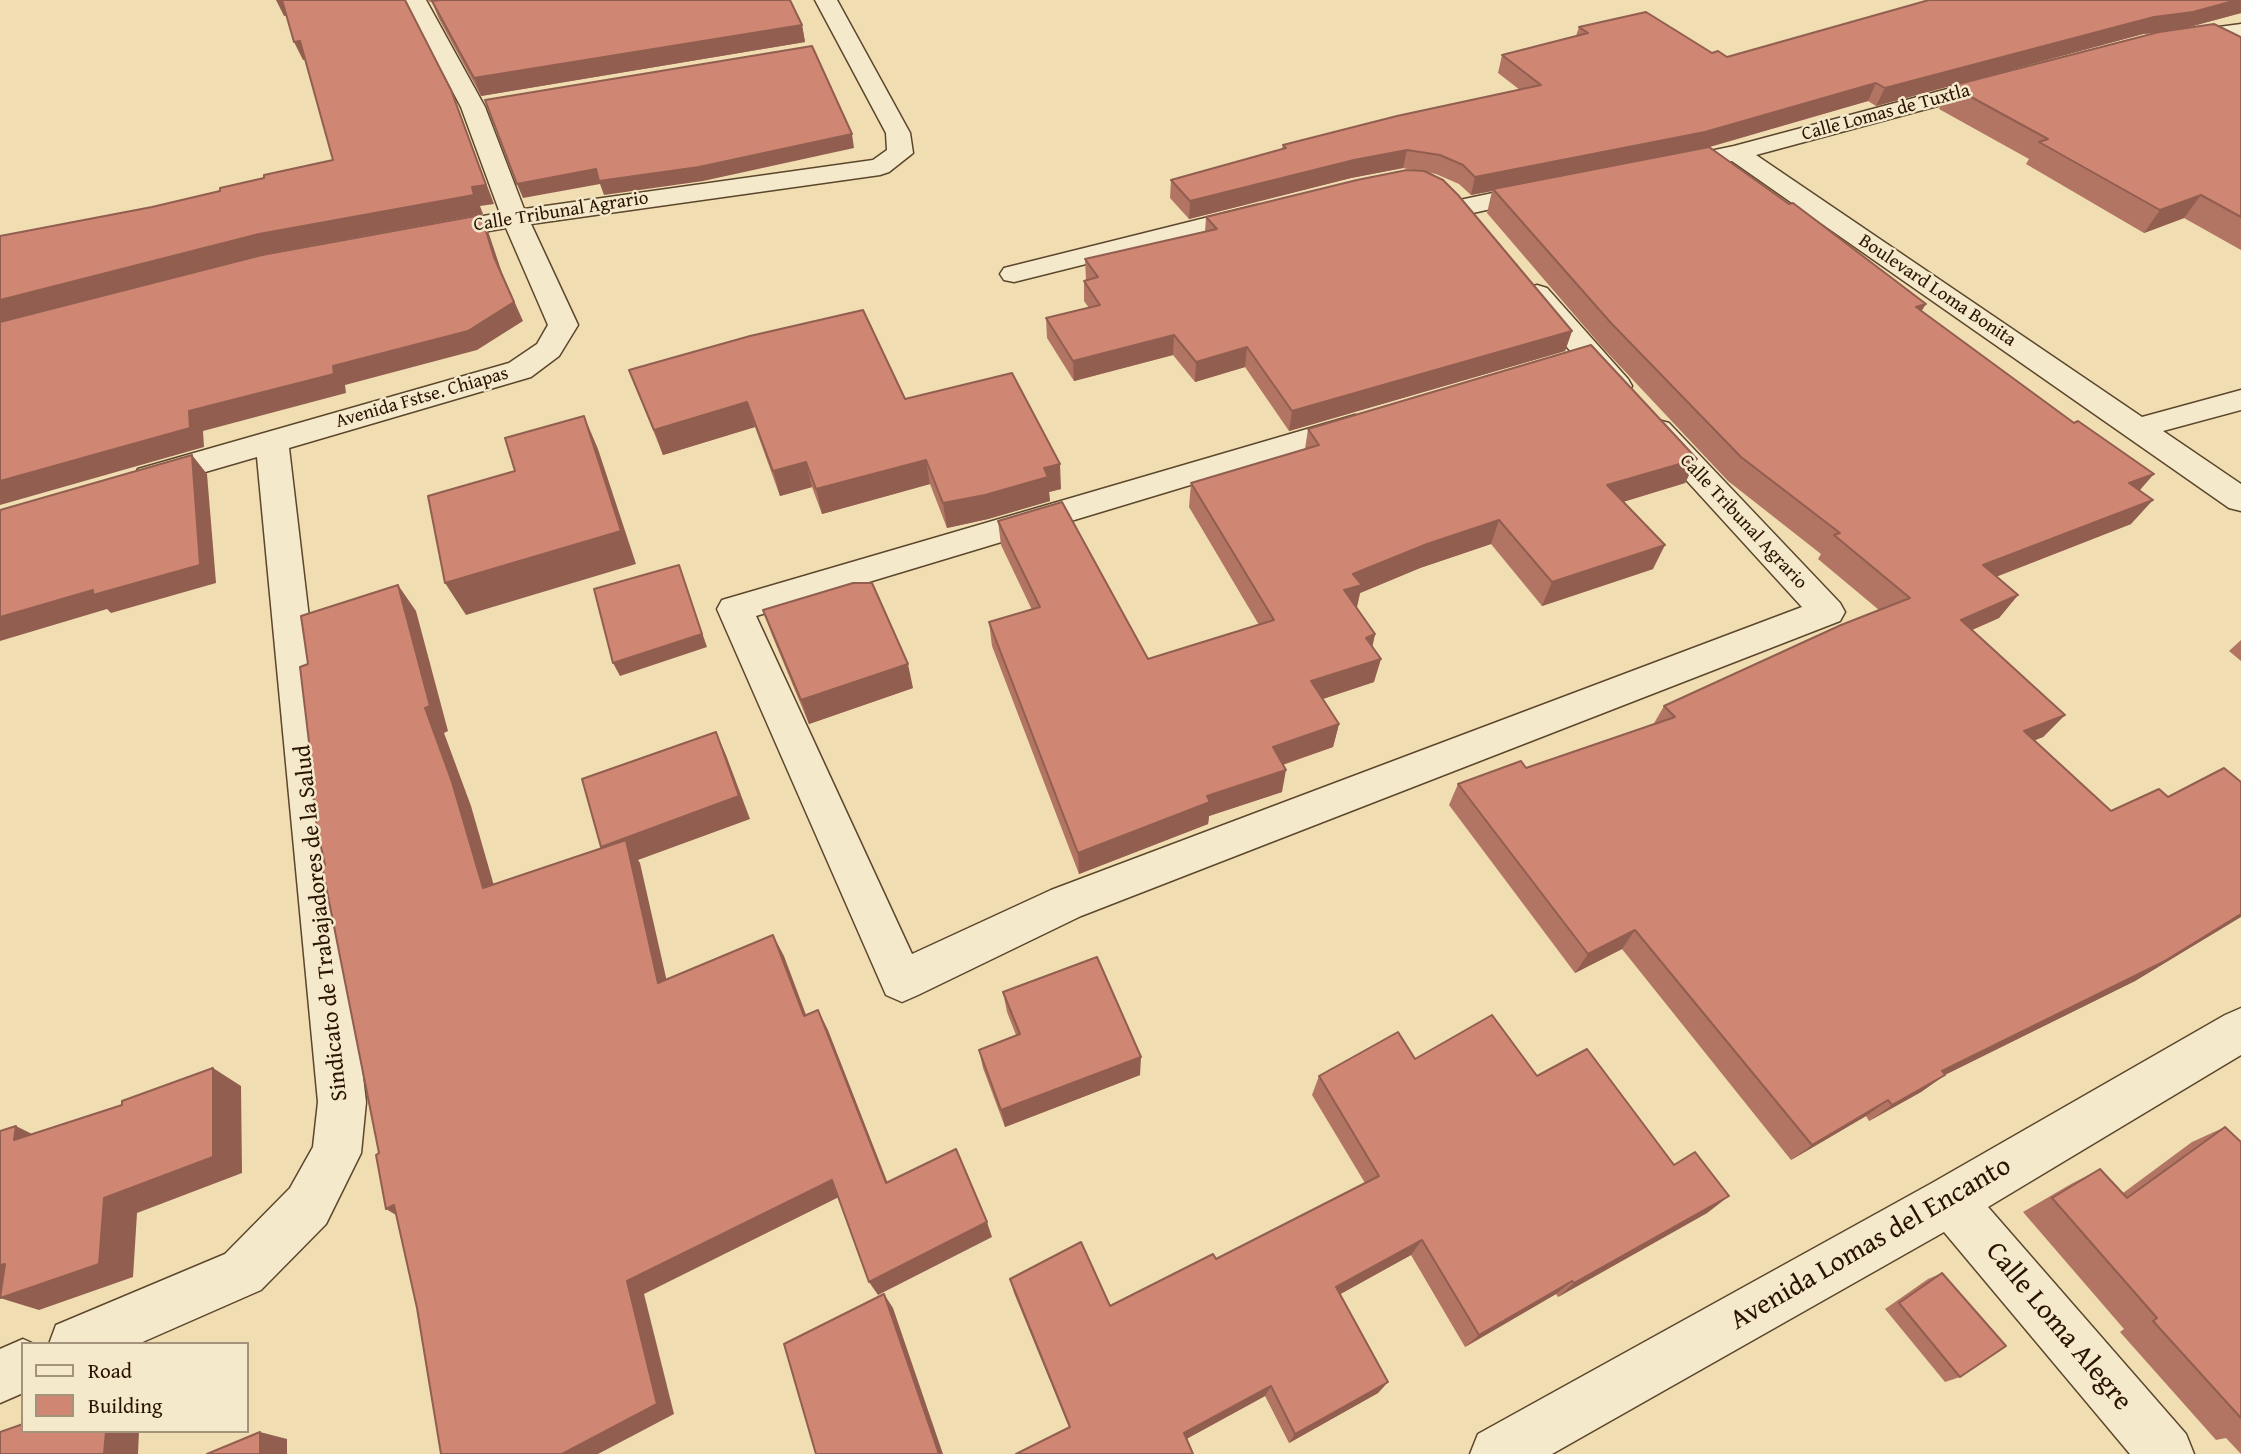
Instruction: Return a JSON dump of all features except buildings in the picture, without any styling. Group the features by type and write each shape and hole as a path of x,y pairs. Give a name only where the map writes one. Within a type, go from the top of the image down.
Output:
{"street":[{"path":"824,49 851,44 825,0"},
{"path":"419,6 448,8"},
{"name":"Avenida Fstse. Chiapas","path":"117,487 520,370 549,350 563,325 514,218 473,107 419,6"},
{"path":"2158,42 2241,31"},
{"name":"Calle Tribunal Agrario","path":"407,238 514,218 880,167 900,153 898,133 851,44"},
{"name":"Calle Lomas de Tuxtla","path":"1640,172 1736,153 2012,79"},
{"path":"473,107 500,103"},
{"name":"Boulevard Loma Bonita","path":"1736,153 2241,500"},
{"path":"1438,186 1449,192 1473,217 1559,188"},
{"path":"1014,274 1284,206"},
{"name":"Calle Tribunal Agrario","path":"1389,415 735,609 902,981 1066,903 1827,612 1575,360 1517,271"},
{"path":"2138,428 2241,400"},
{"name":"Sindicato de Trabajadores de la Salud","path":"80,1342 243,1272 308,1206 337,1153 342,1102 272,442"},
{"name":"Avenida Lomas del Encanto","path":"1498,1454 1950,1200 2241,1030"},
{"name":"Calle Loma Alegre","path":"1950,1200 2165,1454"},
{"path":"0,1376 21,1367"}]}
